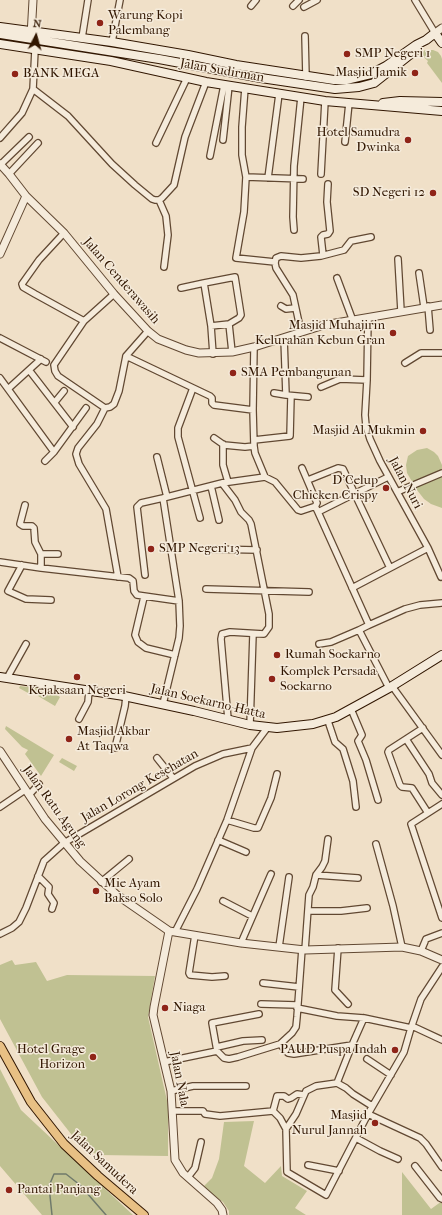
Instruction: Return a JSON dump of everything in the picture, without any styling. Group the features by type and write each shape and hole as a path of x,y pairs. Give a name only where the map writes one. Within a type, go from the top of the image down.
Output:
{"main road":[{"name":"Jalan Sudirman","path":"0,27 31,35 220,71 335,89 358,87 376,82 419,48 426,40"},
{"name":"Jalan Sudirman","path":"0,34 82,38 188,55 306,77 346,80 371,74 386,66 416,44 426,40 439,31"},
{"path":"439,31 442,43"},
{"name":"Jalan Sudirman","path":"0,44 111,61 206,82 325,101 397,108 423,108 442,111"},
{"path":"220,71 223,85"},
{"path":"371,74 376,82"},
{"path":"370,105 400,101 442,102"},
{"name":"Jalan Soekarno-Hatta","path":"4,678 126,696 267,728 297,727 328,721 391,687 441,657"},
{"name":"Jalan Samudera","path":"0,1046 31,1102 64,1144 98,1176 144,1215"}],"street":[{"path":"31,35 33,0"},
{"path":"82,38 88,0"},
{"path":"112,42 120,0"},
{"path":"251,6 256,0"},
{"path":"293,6 299,0"},
{"path":"304,7 317,0"},
{"path":"415,0 439,31"},
{"path":"305,36 306,77"},
{"path":"0,138 22,113 33,89 36,50"},
{"path":"156,143 187,78"},
{"path":"159,200 174,185 185,137 206,82"},
{"path":"223,85 223,140"},
{"path":"210,156 223,85"},
{"path":"245,88 242,156 246,178 244,212 236,258 275,262"},
{"path":"33,89 68,116 112,164 134,185 152,199 159,200"},
{"path":"268,178 279,94"},
{"path":"294,230 294,178 301,97"},
{"path":"321,174 325,101"},
{"path":"345,142 349,103"},
{"path":"0,165 29,136"},
{"path":"9,174 38,142"},
{"name":"Jalan Cenderawasih","path":"0,165 26,196 64,233 114,294 146,329 158,339 186,350 213,354 232,352 254,347 324,325 442,305"},
{"path":"246,178 303,178"},
{"path":"323,255 321,237 330,232 327,202 328,184"},
{"path":"0,254 26,196"},
{"path":"159,200 166,216 168,235 164,267"},
{"path":"64,233 39,260 22,285 35,294 84,321"},
{"path":"301,332 293,295 276,268 276,258 279,256 301,258 323,255 344,250 351,241 371,237"},
{"path":"398,259 401,311"},
{"path":"419,273 430,330"},
{"path":"181,288 236,277 241,315 229,324 211,326"},
{"path":"337,278 353,321"},
{"path":"204,283 211,326 213,354"},
{"path":"110,406 58,376 54,365 84,321 114,294"},
{"path":"281,306 286,309 295,308"},
{"name":"Jalan Nuri","path":"368,318 367,380 364,415 366,426 370,439 388,477 428,548 441,577"},
{"path":"229,324 232,352"},
{"path":"118,577 106,509 77,460 76,452 110,406 120,388 126,356 146,329"},
{"path":"214,438 223,444 241,447 290,436 284,338"},
{"path":"0,339 44,360 29,370 8,389"},
{"path":"254,347 252,410 254,443 255,452 265,477"},
{"path":"405,363 421,353 442,353"},
{"path":"126,356 212,397 212,403 216,406 252,410"},
{"path":"29,370 73,427"},
{"path":"0,378 54,452"},
{"path":"321,387 340,379 367,380"},
{"path":"193,388 178,428 178,437 200,518"},
{"path":"55,402 64,391"},
{"path":"274,393 308,397"},
{"path":"46,462 86,408"},
{"path":"223,444 225,483 240,512 249,520 253,529 269,614 269,627 264,634 223,632 221,636 228,719"},
{"path":"157,457 165,498 179,601 180,634 163,704"},
{"path":"302,468 317,502 316,510 368,625"},
{"path":"308,480 340,468 343,469 354,495 390,568"},
{"path":"397,492 442,473"},
{"path":"145,576 137,507 141,503 225,483 265,477 276,482 298,510 316,510 354,495 388,477"},
{"path":"211,486 219,520"},
{"path":"26,505 20,524 23,526 32,526 34,528 35,542 41,554 41,568"},
{"path":"352,588 428,548"},
{"path":"209,549 257,550"},
{"path":"41,554 58,554"},
{"path":"0,562 133,580 136,594 144,597 179,601"},
{"path":"22,566 8,591 26,599 51,600"},
{"path":"206,589 309,592"},
{"path":"144,597 135,635 138,642 146,648 175,655"},
{"path":"319,644 331,642 405,609 420,605 442,603"},
{"path":"359,630 391,687 442,755"},
{"path":"250,725 253,634"},
{"path":"4,678 26,644"},
{"path":"79,719 88,702 89,690"},
{"path":"114,748 126,706 126,696"},
{"path":"352,709 362,735 358,741 366,760 378,800"},
{"path":"328,721 334,742 343,749 352,781 356,807"},
{"path":"267,728 252,748 227,820 197,890 172,931 241,943 303,949 402,947 442,960"},
{"path":"423,728 388,751 388,753 400,786 412,788 428,813"},
{"path":"406,739 429,774 432,783 442,795"},
{"name":"Jalan Lorong Kesehatan","path":"0,934 12,928 18,922 26,908 44,861 64,843 195,766 223,754 252,748"},
{"name":"Jalan Ratu Agung","path":"0,752 45,819 80,861 101,882 128,903 172,931"},
{"path":"157,758 173,778"},
{"path":"227,820 258,828 266,812 277,774"},
{"path":"0,807 39,784"},
{"path":"442,804 410,824 442,918"},
{"path":"259,1014 212,1023 217,1049 224,1058 229,1059 280,1044 296,1028 303,949 309,911 309,895 316,875 325,861 328,839"},
{"path":"218,840 246,852"},
{"path":"376,844 393,906 402,947"},
{"path":"101,882 128,859"},
{"path":"241,943 271,874"},
{"path":"316,875 358,878"},
{"path":"38,876 49,888 48,894 54,903 52,909"},
{"path":"279,947 290,878"},
{"path":"223,901 252,916"},
{"path":"309,911 341,911 367,908"},
{"name":"Jalan Nala","path":"172,931 153,1011 154,1021 171,1091 175,1160 179,1168 217,1203 222,1210 223,1215"},
{"path":"421,952 426,939 442,933"},
{"path":"195,935 189,972 190,975 212,977 225,976"},
{"path":"338,948 335,990 348,1004"},
{"path":"273,1111 280,1118 286,1129 286,1165 289,1174 326,1195 372,1106 404,1052 421,999 442,967"},
{"path":"263,983 299,987"},
{"path":"261,1004 297,1006 337,1016 364,1018 412,1027 442,1040"},
{"path":"337,1084 364,1018"},
{"path":"164,1062 243,1041 262,1040"},
{"path":"280,1044 288,1053 294,1054 352,1045"},
{"path":"367,1060 391,1075"},
{"path":"286,1129 296,1114 308,1089 316,1086 337,1084 346,1088 372,1106"},
{"path":"171,1091 193,1086 246,1086"},
{"path":"273,1111 277,1096 292,1098 297,1094 304,1095"},
{"path":"173,1111 203,1111 205,1114 220,1116 273,1111"},
{"path":"368,1114 420,1138 442,1167"},
{"path":"356,1138 398,1159"},
{"path":"188,1177 195,1168 201,1142"},
{"path":"308,1165 339,1171"},
{"path":"415,1166 440,1198 442,1198"}],"green space":[{"path":"425,50 433,50 438,52 441,56 442,83 427,63 428,61 420,54"},
{"path":"427,448 438,456 442,465 442,508 431,504 424,499 407,473 406,465 408,456 417,450"},
{"path":"20,686 49,690 60,697 55,706 38,696 39,694 31,690 28,693 19,688"},
{"path":"6,726 54,755 41,776 25,754 28,750 22,747 5,729"},
{"path":"62,758 77,766 74,771 59,762"},
{"path":"12,960 15,965 36,962 47,981 67,975 155,976 148,1017 168,1105 168,1156 99,1155 82,1148 42,1097 0,1019 0,965"},
{"path":"0,1069 21,1110 133,1215 42,1215 0,1166"},
{"path":"254,1121 244,1166 265,1183 281,1166 282,1176 307,1191 295,1208 306,1215 229,1215 229,1211 223,1202 204,1186 212,1178 219,1159 224,1122"},
{"path":"402,1172 431,1209 442,1201 442,1215 402,1215"}],"waterway":[{"path":"52,1215 49,1186 54,1174 66,1174 80,1185 106,1215"}],"place":[{"name":"Warung Kopi Palembang","path":"100,23"},
{"name":"SMP Negeri 1","path":"347,54"},
{"name":"Masjid Jamik","path":"415,73"},
{"name":"BANK MEGA","path":"15,74"},
{"name":"Hotel Samudra Dwinka","path":"408,140"},
{"name":"SD Negeri 12","path":"433,193"},
{"name":"Masjid Muhajirin Kelurahan Kebun Gran","path":"393,333"},
{"name":"SMA Pembangunan","path":"233,373"},
{"name":"Masjid Al Mukmin","path":"423,431"},
{"name":"D'Celup Chicken Crispy","path":"386,488"},
{"name":"SMP Negeri 13","path":"151,549"},
{"name":"Rumah Soekarno","path":"277,655"},
{"name":"Kejaksaan Negeri","path":"77,677"},
{"name":"Komplek Persada Soekarno","path":"272,679"},
{"name":"Masjid Akbar At Taqwa","path":"69,739"},
{"name":"Mie Ayam Bakso Solo","path":"96,891"},
{"name":"Niaga","path":"165,1008"},
{"name":"PAUD Puspa Indah","path":"395,1050"},
{"name":"Hotel Grage Horizon","path":"93,1057"},
{"name":"Masjid Nurul Jannah","path":"375,1123"},
{"name":"Pantai Panjang","path":"9,1190"}]}
